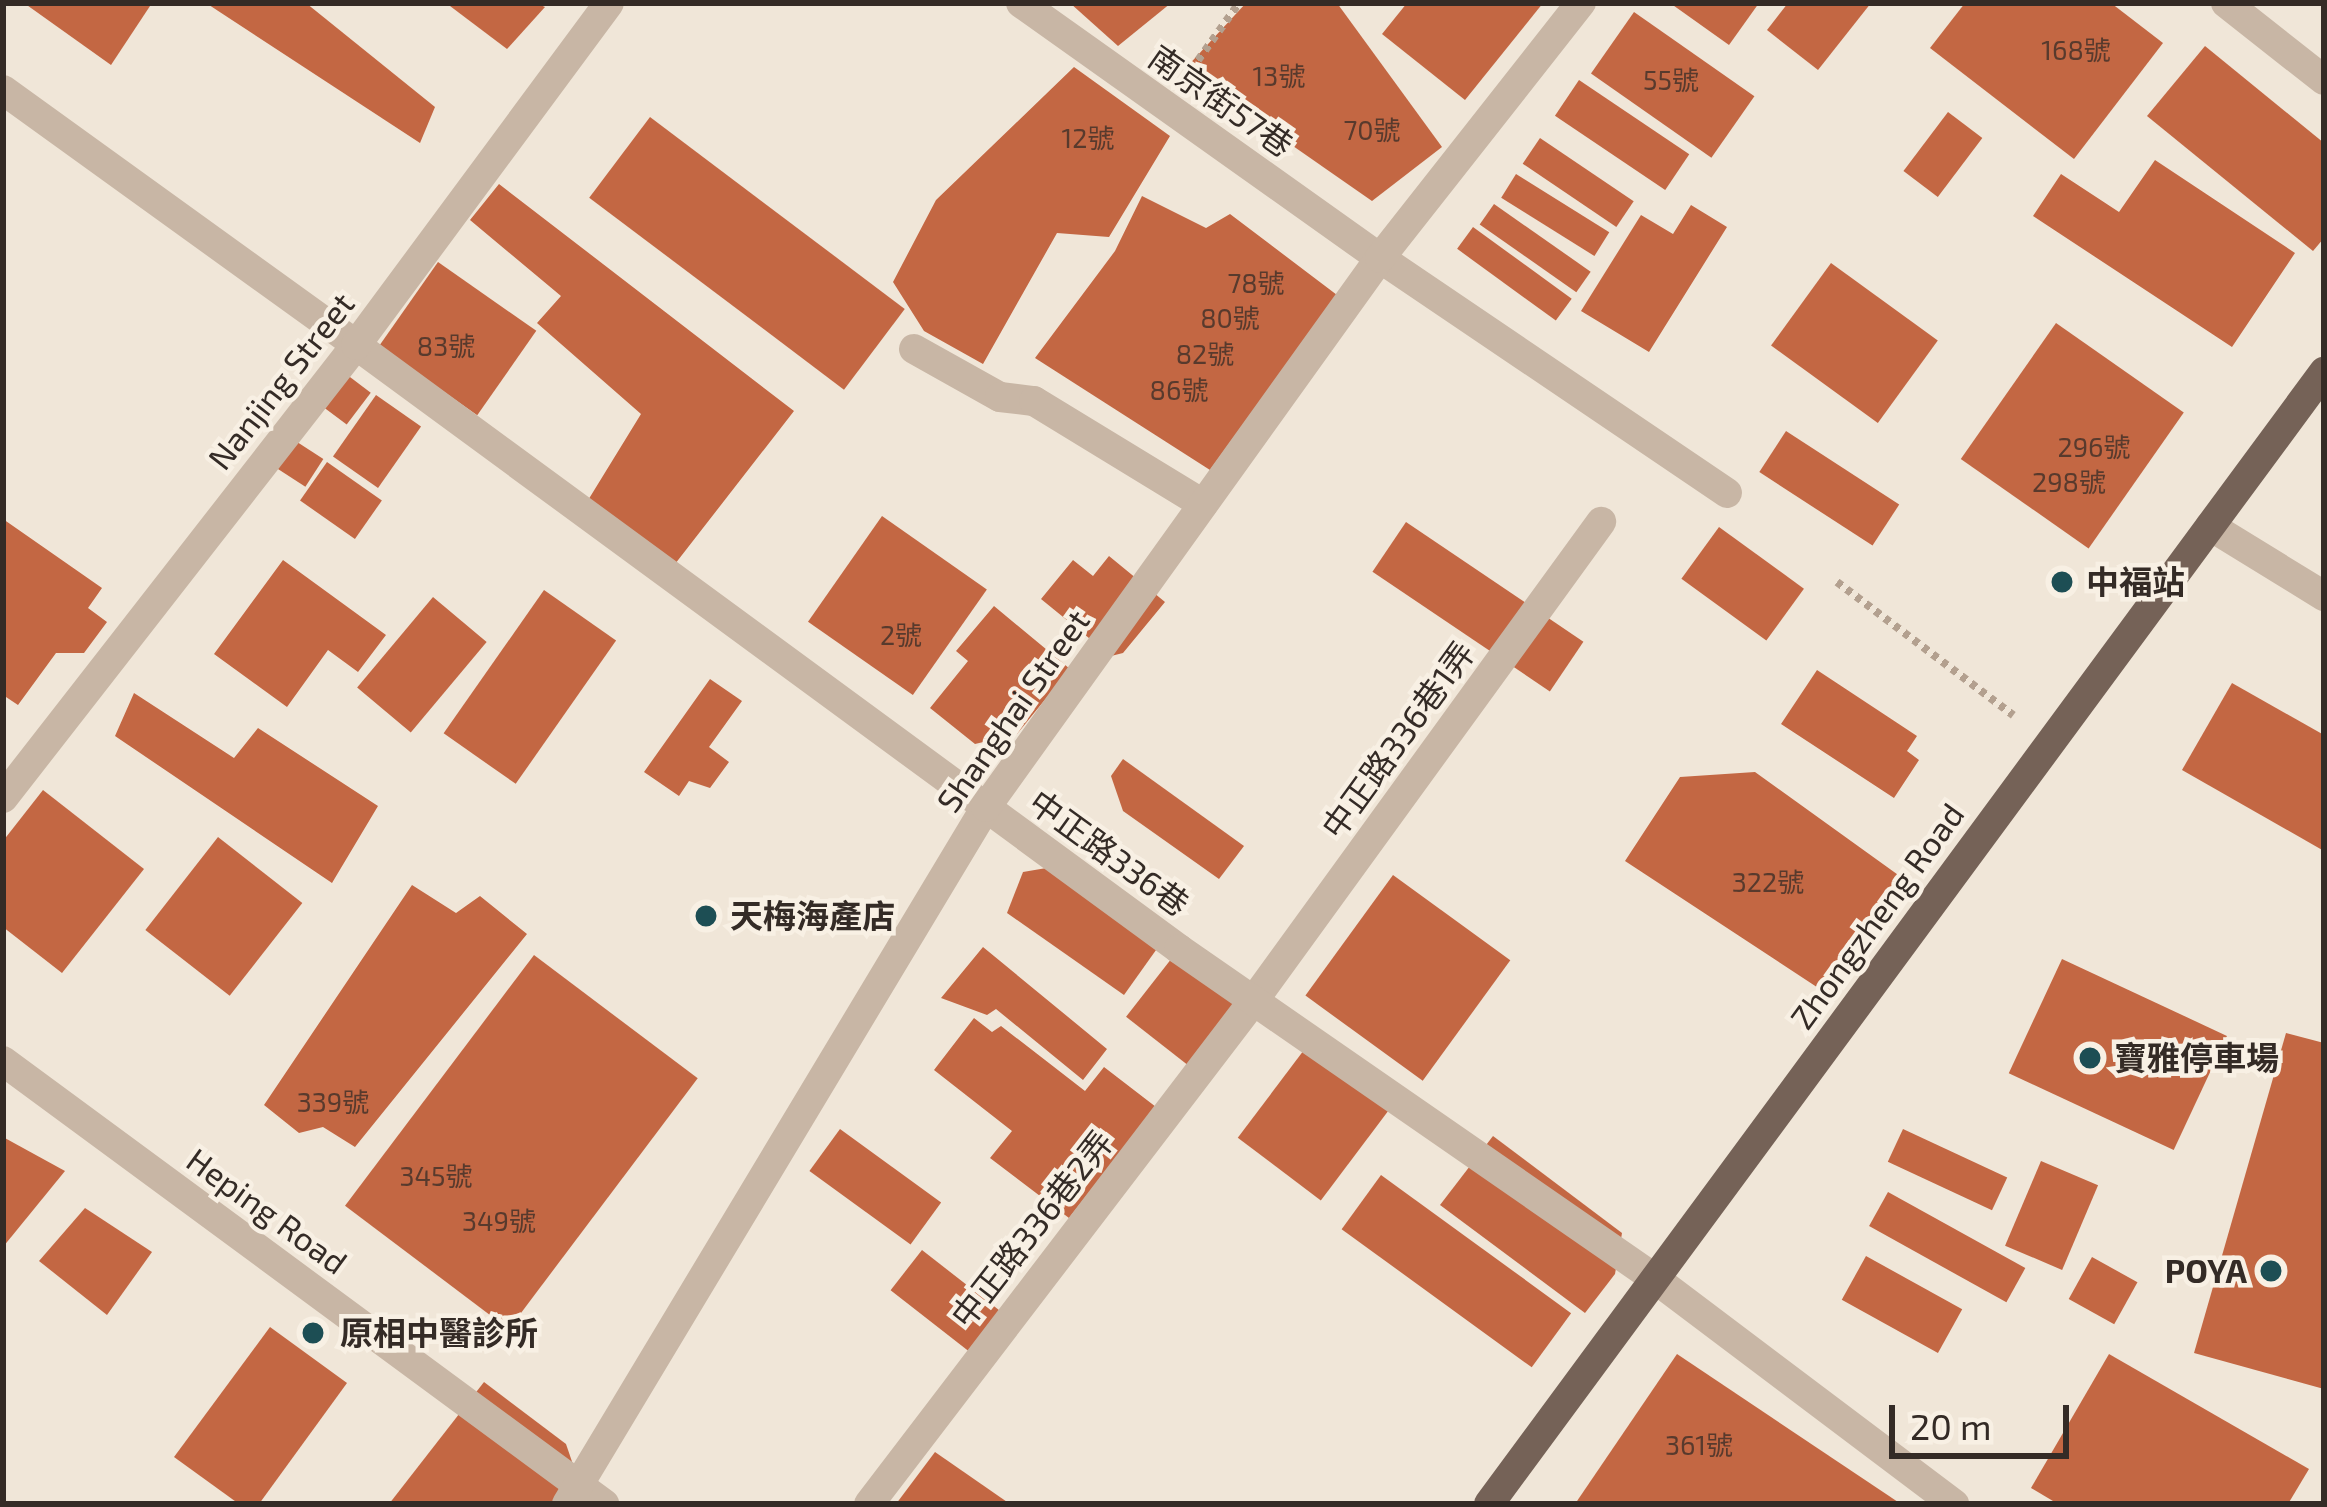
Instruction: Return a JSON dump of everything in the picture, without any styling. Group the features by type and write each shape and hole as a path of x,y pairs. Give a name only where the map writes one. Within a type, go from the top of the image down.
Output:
{"main road":[{"name":"Zhongzheng Road","path":"1489,1504 2324,372"}],"street":[{"name":"Nanjing Street","path":"3,798 356,345 609,3"},
{"name":"南京街57巷","path":"1021,3 1379,258 1727,494"},
{"name":"Shanghai Street","path":"584,1499 986,807 1379,258 1581,3"},
{"path":"2226,3 2324,80"},
{"name":"中正路336巷","path":"3,90 1254,1000 1654,1278 1954,1504"},
{"path":"914,349 1000,397 1034,401 1203,504"},
{"name":"中正路336巷1弄","path":"1254,1000 1601,522"},
{"path":"2210,526 2324,596"},
{"name":"中正路336巷2弄","path":"869,1504 1254,1000"},
{"name":"Heping Road","path":"3,1061 584,1499"}],"path":[{"path":"1165,106 1239,3"},
{"path":"1838,582 2050,742"}],"building":[{"path":"24,3 152,3 111,65"},
{"path":"206,3 306,3 435,107 420,143"},
{"path":"446,3 536,3 545,7 507,49"},
{"path":"1070,3 1171,3 1118,46"},
{"path":"1246,3 1337,3 1442,147 1372,201 1184,70"},
{"path":"1407,3 1543,3 1465,100 1382,34"},
{"path":"1670,3 1759,3 1729,45"},
{"path":"1788,3 1871,3 1818,70 1767,30"},
{"path":"1965,3 2111,3 2163,43 2074,159 1930,48"},
{"path":"1634,12 1754,96 1711,158 1591,73"},
{"path":"2205,46 2324,143 2324,238 2313,251 2147,116"},
{"path":"1074,67 1170,136 1109,237 1057,233 983,364 924,331 893,282 936,200"},
{"path":"1579,80 1689,154 1665,190 1555,116"},
{"path":"1948,112 1982,138 1938,197 1903,171"},
{"path":"650,117 905,309 844,390 589,198"},
{"path":"1540,138 1634,201 1616,227 1523,164"},
{"path":"2155,160 2295,253 2232,347 2033,216 2061,174 2119,212"},
{"path":"1516,174 1609,232 1594,256 1501,198"},
{"path":"499,184 794,411 675,564 582,510 641,414 537,323 561,296 470,220"},
{"path":"1142,196 1206,228 1230,214 1337,295 1210,470 1035,358 1115,251"},
{"path":"1494,204 1591,272 1576,292 1480,224"},
{"path":"1691,205 1727,227 1649,352 1581,311 1641,215 1673,234"},
{"path":"1473,227 1572,299 1556,321 1457,249"},
{"path":"438,262 536,331 477,415 379,346"},
{"path":"1831,263 1938,341 1878,423 1771,346"},
{"path":"2056,323 2184,412 2089,548 1961,459"},
{"path":"346,374 371,393 347,425 322,406"},
{"path":"376,395 421,427 378,488 333,456"},
{"path":"1786,431 1899,505 1873,546 1759,472"},
{"path":"294,440 323,459 305,487 276,468"},
{"path":"327,462 382,500 355,539 300,501"},
{"path":"882,516 987,589 913,695 808,622"},
{"path":"3,519 102,588 88,608 107,622 84,653 56,653 18,705 3,695"},
{"path":"1406,522 1583,642 1550,691 1372,572"},
{"path":"1719,527 1804,589 1766,640 1681,579"},
{"path":"1109,556 1165,602 1123,653 1111,656 1041,599 1073,560 1093,576"},
{"path":"283,560 386,635 358,672 328,650 287,707 214,654"},
{"path":"544,590 616,640 516,784 444,733"},
{"path":"433,597 487,642 411,732 357,687"},
{"path":"994,606 1070,669 1017,734 975,744 930,708 968,661 956,651"},
{"path":"1817,670 1917,736 1907,751 1919,760 1894,798 1781,724"},
{"path":"710,679 742,701 709,747 729,762 710,788 689,781 679,796 644,772"},
{"path":"2232,683 2324,735 2324,851 2182,770"},
{"path":"134,693 234,758 258,728 378,806 332,883 115,736"},
{"path":"1123,759 1244,846 1219,879 1123,811 1111,776"},
{"path":"1755,772 1901,877 1853,943 1860,956 1832,997 1625,861 1680,777"},
{"path":"43,790 144,869 62,973 3,927 3,841"},
{"path":"218,837 302,903 230,996 145,930"},
{"path":"1064,865 1166,936 1124,995 1007,913 1023,872"},
{"path":"1393,875 1510,960 1423,1081 1305,996"},
{"path":"412,885 456,913 480,896 527,934 355,1147 323,1127 299,1133 264,1105"},
{"path":"983,947 1107,1049 1083,1080 996,1009 987,1015 941,998"},
{"path":"1179,949 1260,1012 1207,1080 1126,1017"},
{"path":"534,955 698,1078 509,1329 345,1206"},
{"path":"2062,959 2227,1036 2174,1150 2009,1073"},
{"path":"974,1018 992,1032 1001,1026 1085,1091 1104,1067 1156,1107 1069,1218 990,1158 1012,1131 934,1070"},
{"name":"POYA","path":"2286,1033 2324,1043 2324,1389 2194,1353"},
{"path":"1313,1038 1396,1101 1321,1200 1238,1138"},
{"path":"840,1129 941,1202 911,1245 809,1171"},
{"path":"1903,1129 2007,1178 1992,1210 1888,1162"},
{"path":"1493,1136 1622,1233 1615,1274 1585,1313 1440,1205"},
{"path":"3,1137 65,1171 3,1247"},
{"path":"2041,1161 2098,1185 2062,1270 2005,1246"},
{"path":"1381,1175 1571,1313 1532,1367 1342,1229"},
{"path":"1888,1192 2025,1268 2006,1302 1869,1226"},
{"path":"85,1208 152,1252 107,1315 39,1261"},
{"path":"922,1250 1009,1318 978,1359 891,1290"},
{"path":"1866,1256 1962,1309 1938,1353 1842,1300"},
{"path":"2092,1257 2137,1282 2114,1324 2069,1299"},
{"path":"270,1327 347,1383 259,1504 239,1504 174,1457"},
{"path":"1677,1354 1901,1504 1575,1504"},
{"path":"2109,1354 2309,1469 2288,1504 2058,1504 2031,1488"},
{"path":"484,1382 566,1444 581,1488 569,1504 389,1504"},
{"path":"935,1452 1010,1504 896,1504"}],"place":[{"name":"中福站","path":"2062,582"},
{"name":"天梅海產店","path":"706,916"},
{"name":"寶雅停車場","path":"2090,1058"},
{"name":"POYA","path":"2271,1271"},
{"name":"原相中醫診所","path":"313,1333"}]}
